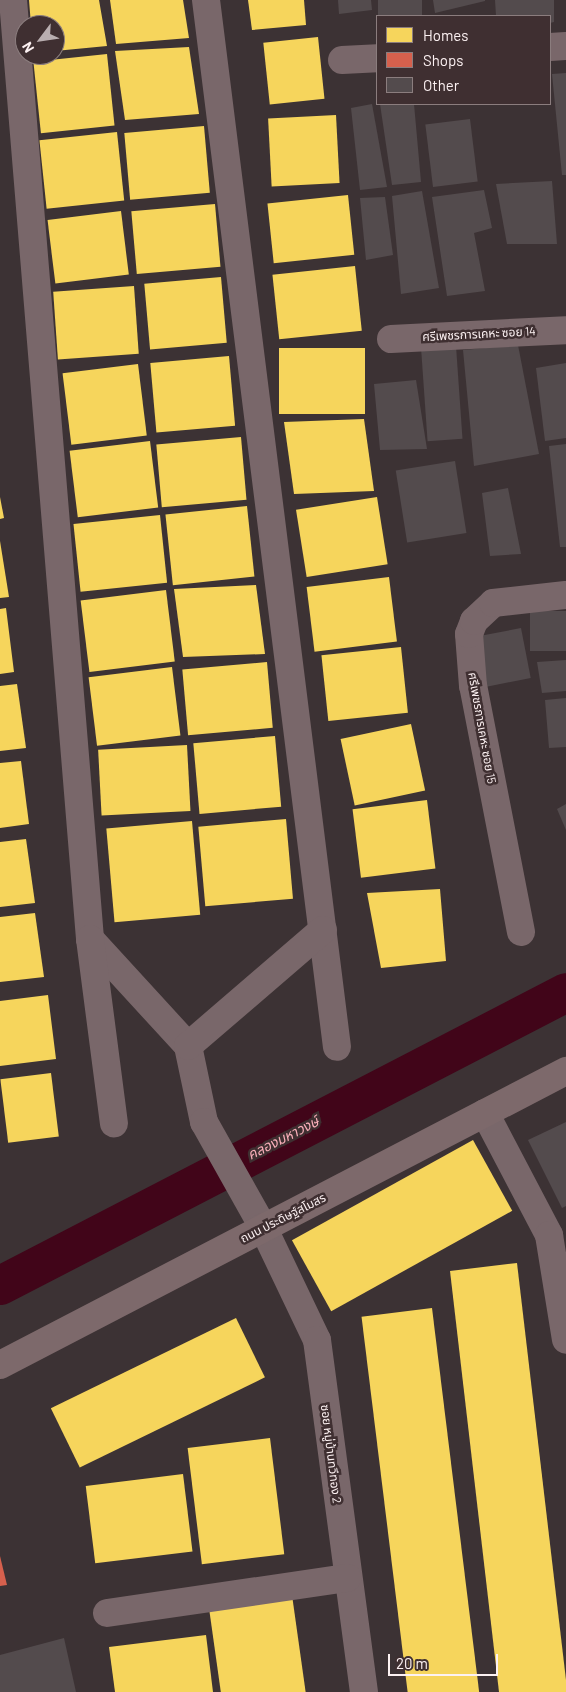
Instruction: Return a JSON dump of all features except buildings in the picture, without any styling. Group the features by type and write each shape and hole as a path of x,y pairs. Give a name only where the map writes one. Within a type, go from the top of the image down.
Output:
{"street":[{"path":"13,0 90,939 114,1122"},
{"path":"206,0 323,930 336,1047"},
{"path":"551,47 566,46"},
{"path":"342,60 376,58"},
{"name":"ศรีเพชรการเคหะ ซอย 14","path":"392,339 566,330"},
{"name":"ศรีเพชรการเคหะ ซอย 15","path":"521,932 473,686 470,634 474,621 494,603 566,595"},
{"path":"90,939 188,1046 323,930"},
{"name":"ซอย หมู่บ้านทวีทอง 2","path":"188,1046 204,1122 263,1228 317,1340 347,1578 364,1692"},
{"name":"ถนน ประดิษฐ์สโมสร","path":"0,1365 566,1071"},
{"path":"485,1113 549,1235 566,1340"},
{"path":"107,1613 347,1578"}],"waterway":[{"name":"คลองมหาวงษ์","path":"0,1285 566,992"}]}
